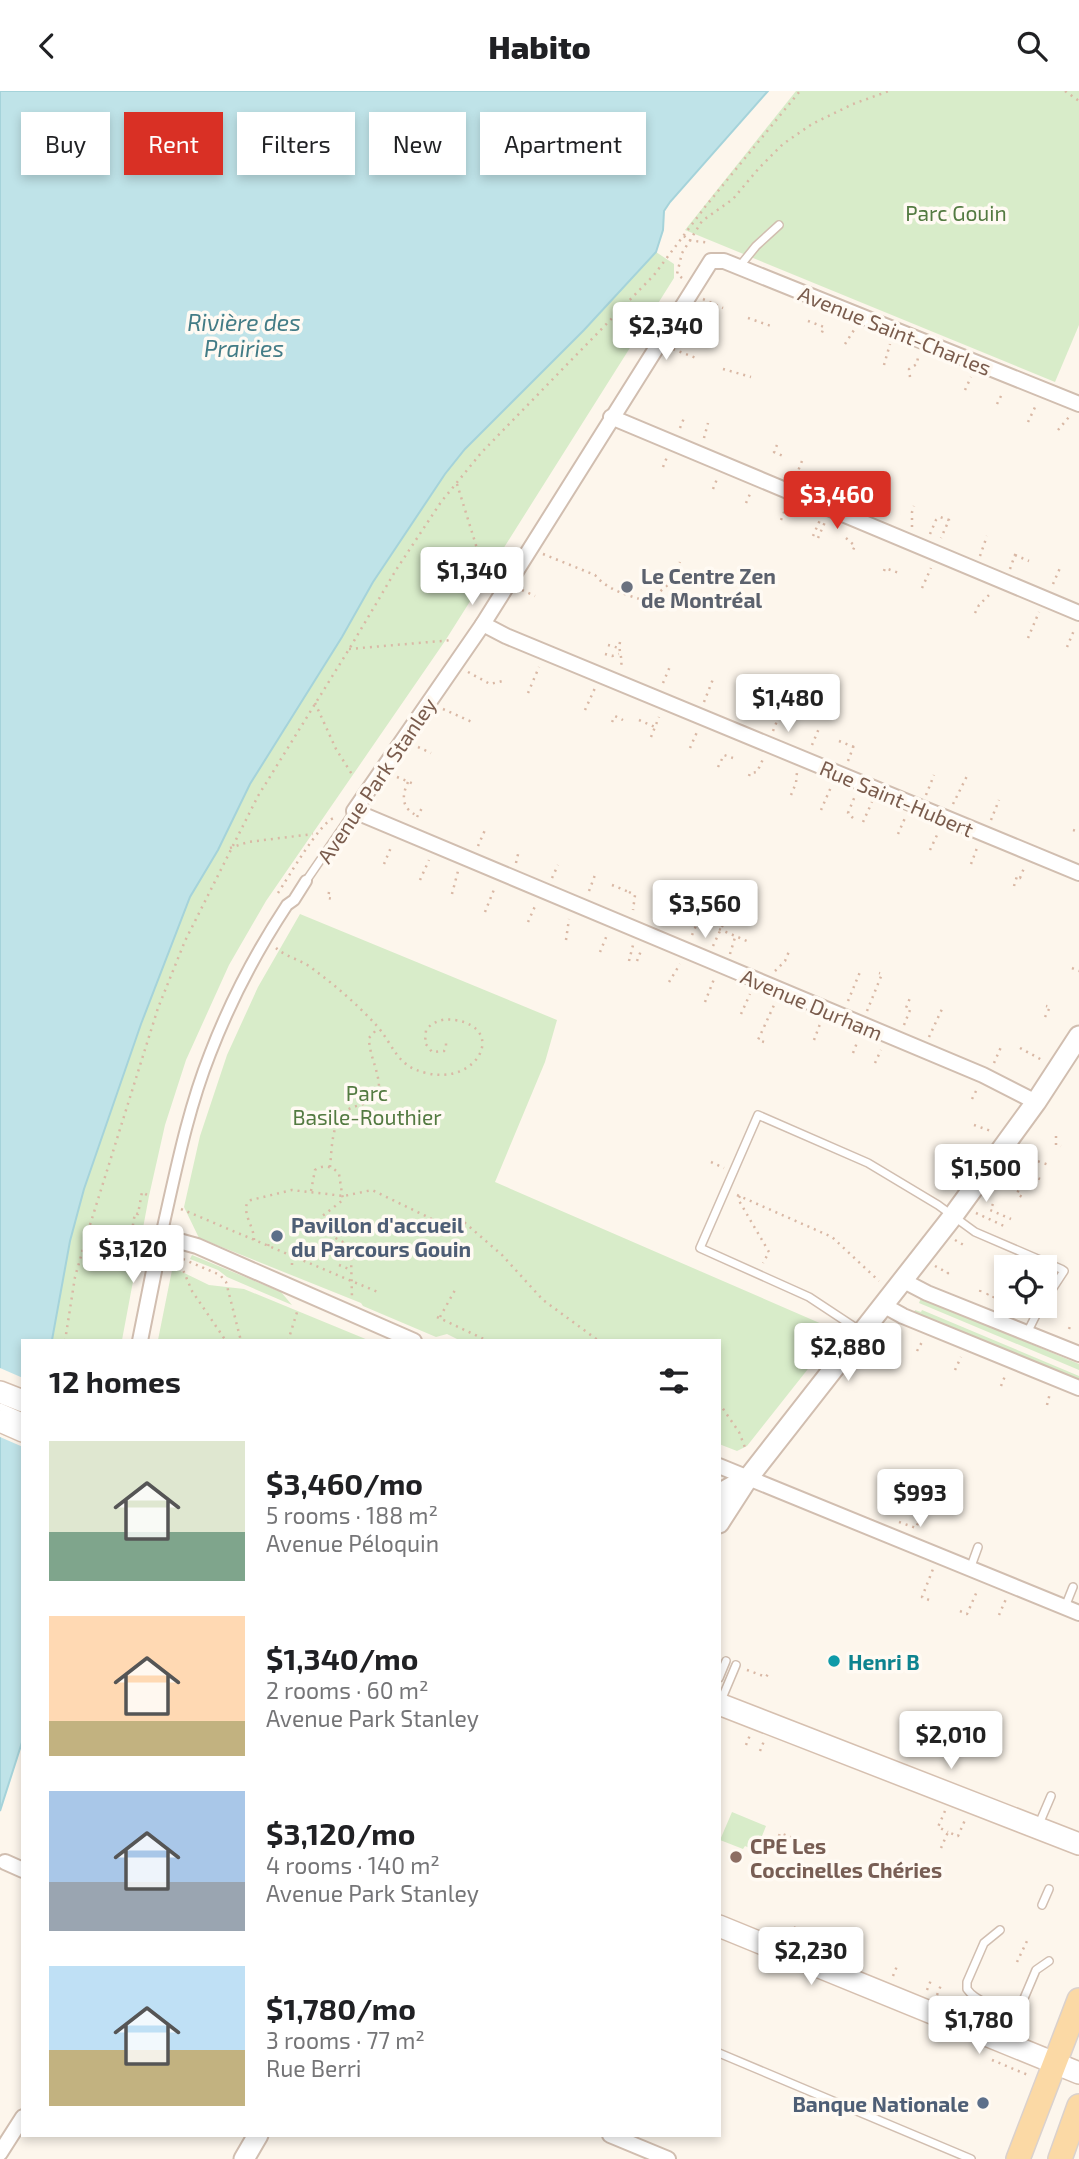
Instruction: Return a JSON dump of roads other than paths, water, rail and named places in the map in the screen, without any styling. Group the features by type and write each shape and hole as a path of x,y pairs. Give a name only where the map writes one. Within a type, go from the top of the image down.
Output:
{"main road":[{"path":"0,1392 21,1400"},
{"path":"0,1421 21,1430"},
{"path":"721,1704 1079,1844"},
{"path":"721,1927 1079,2073"},
{"path":"1018,2159 1079,2000"},
{"path":"1060,2159 1079,2106"}],"street":[{"name":"Avenue Saint-Charles","path":"711,261 719,259 740,267 1076,409"},
{"name":"Avenue Park Stanley","path":"354,811 483,624 711,261"},
{"path":"611,417 1078,619"},
{"name":"Rue Saint-Hubert","path":"483,624 506,636 1079,873"},
{"name":"Avenue Durham","path":"354,811 991,1079 1036,1102"},
{"name":"Avenue Park Stanley","path":"140,1339 188,1123 210,1053 252,962 286,905 294,900 306,881"},
{"path":"721,1520 748,1478 953,1216 1036,1102 1079,1036"},
{"path":"161,1236 197,1246 409,1339"},
{"path":"902,1280 927,1293 1079,1354"},
{"path":"883,1305 903,1316 1079,1388"},
{"path":"721,1467 1079,1613"},
{"path":"721,1493 748,1478"},
{"path":"5,1863 21,1869"},
{"path":"0,2153 21,2120"},
{"path":"244,2159 257,2137"},
{"path":"615,2137 668,2159"}],"lane":[{"path":"740,267 756,246 779,225"},
{"name":"Avenue Park Stanley","path":"306,881 354,811"},
{"path":"862,1332 809,1297 701,1248 758,1115 830,1145 897,1178 981,1236 1025,1255"},
{"path":"1057,1269 1064,1272 1057,1282"},
{"path":"1027,1333 1034,1318"},
{"path":"0,1407 21,1415"},
{"path":"970,1569 978,1547"},
{"path":"1065,1607 1073,1587"},
{"path":"721,1673 726,1661"},
{"path":"721,1702 736,1665"},
{"path":"1038,1828 1051,1796"},
{"path":"1042,1905 1049,1889"},
{"path":"1000,1930 984,1943 967,1982 967,1989 974,1997 1014,2011 1021,2003 1036,1970 1049,1961"},
{"path":"721,2054 971,2159"}],"water":[{"name":"Rivière des Prairies","path":"0,91 768,91 670,202 664,211 663,230 656,252 584,330 465,449 445,474 373,582 342,637 250,784 218,850 190,897 141,1024 84,1189 70,1241 52,1339 21,1339 21,1745 0,1811"}],"place":[{"name":"Le Centre Zen de Montréal","path":"627,587"},
{"name":"Pavillon d'accueil du Parcours Gouin","path":"277,1236"},
{"name":"Henri B","path":"834,1661"},
{"name":"CPE Les Coccinelles Chéries","path":"736,1857"},
{"name":"Banque Nationale","path":"983,2103"}],"park label":[{"name":"Parc Gouin","path":"956,212"},
{"name":"Parc Basile-Routhier","path":"367,1104"}]}
